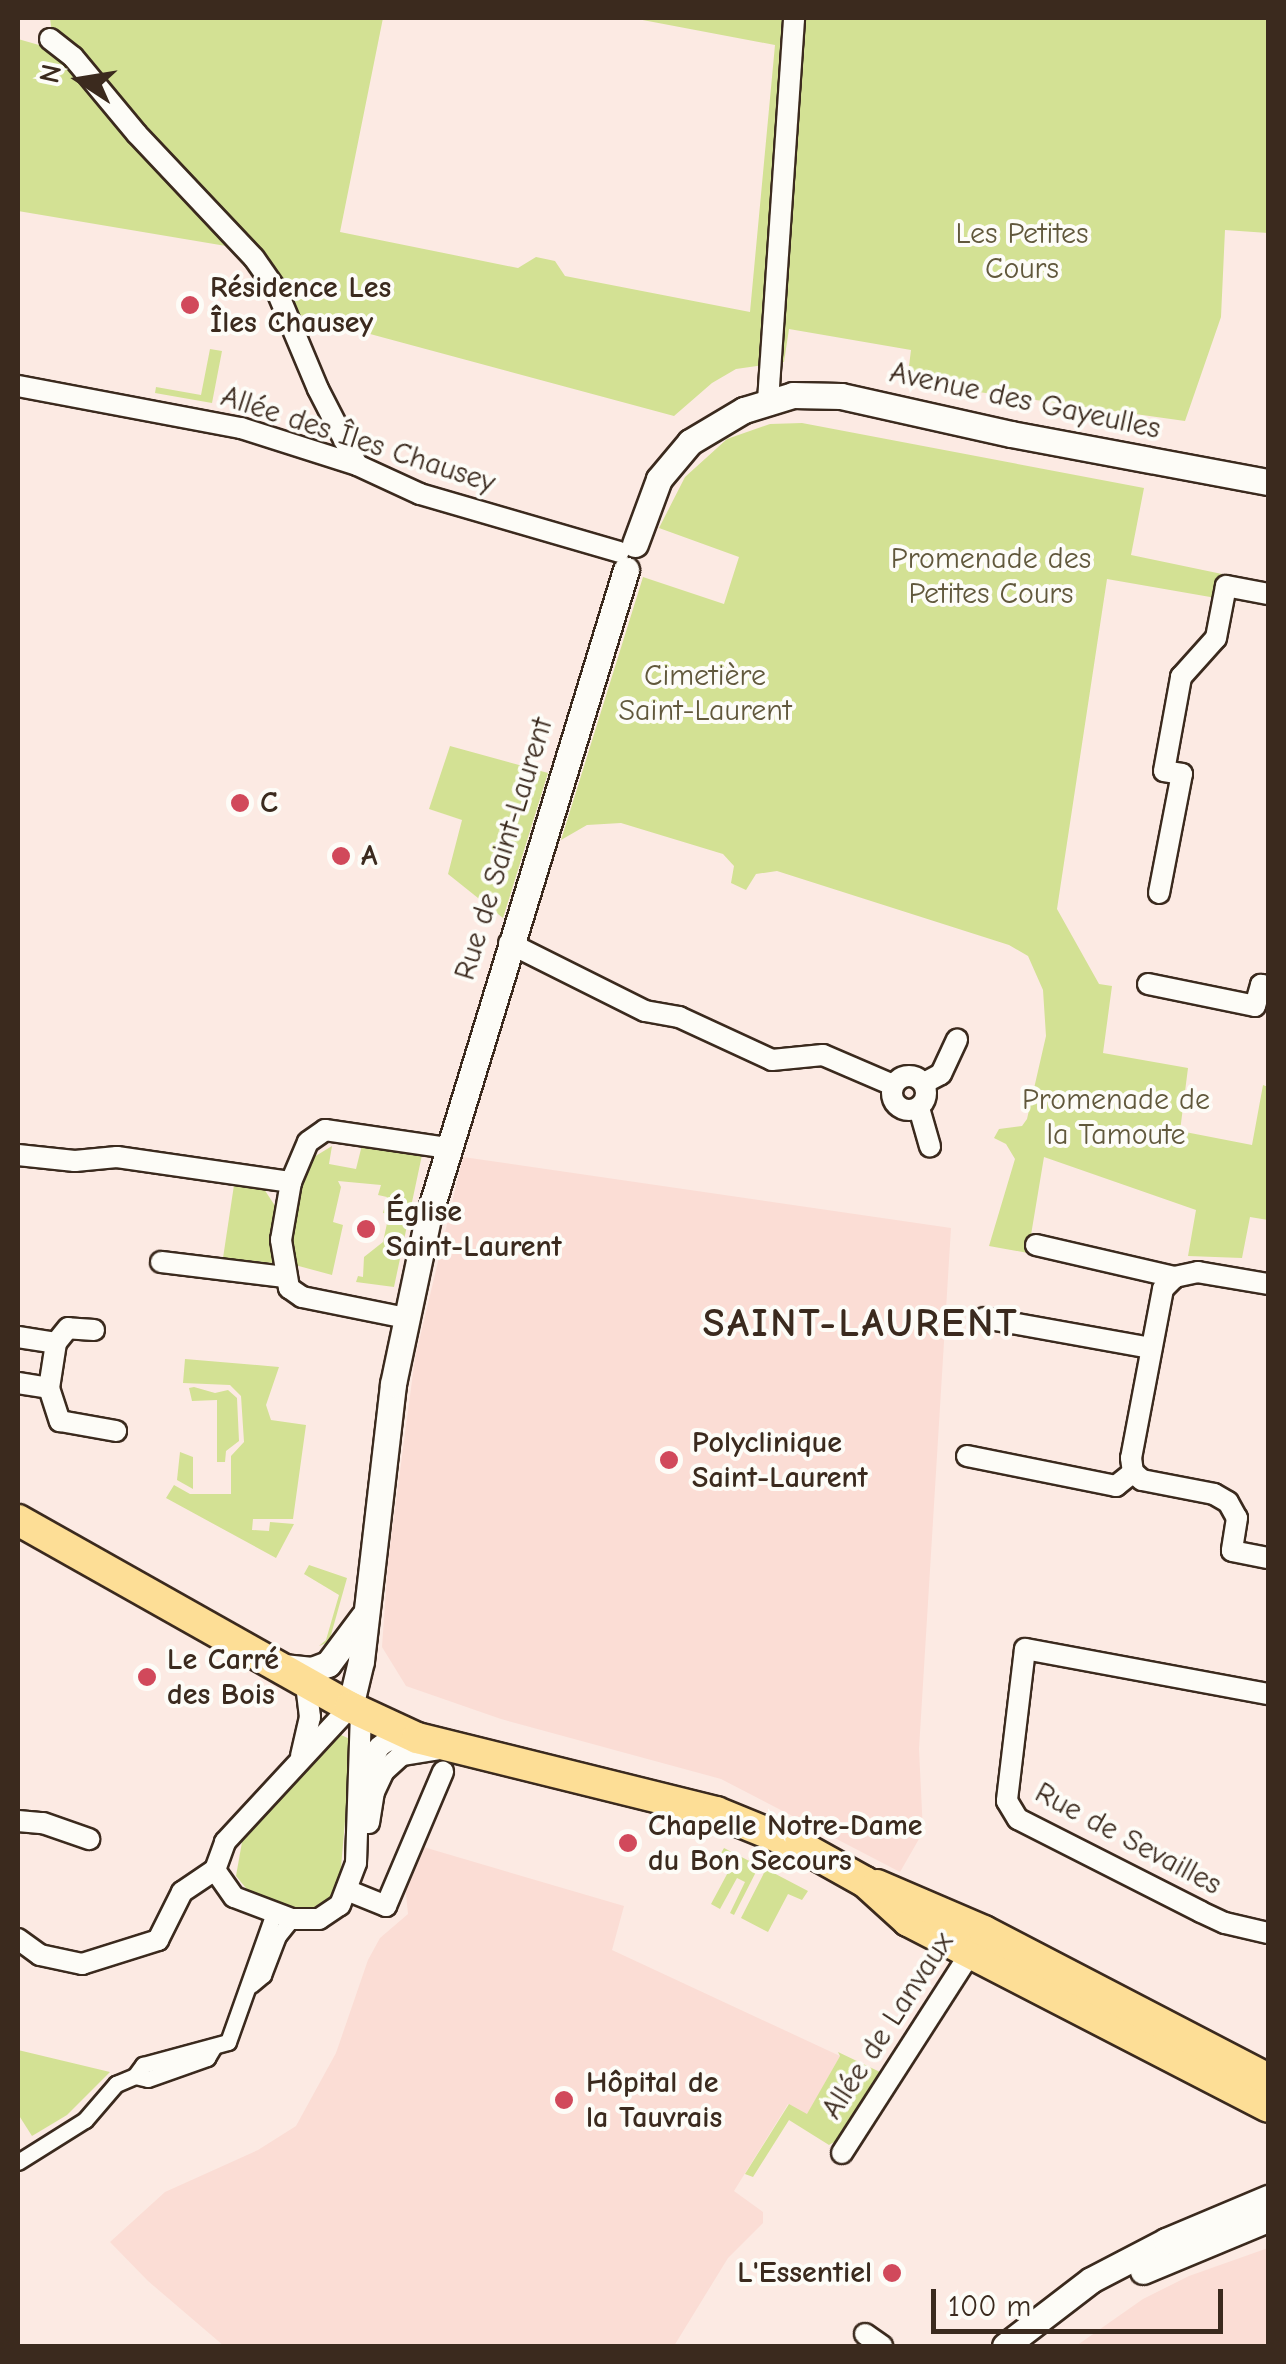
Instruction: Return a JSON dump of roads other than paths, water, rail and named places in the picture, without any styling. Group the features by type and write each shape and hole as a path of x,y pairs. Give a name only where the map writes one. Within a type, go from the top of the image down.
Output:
{"main road":[{"path":"18,1520 355,1710 417,1738 448,1760 716,1812 804,1848 865,1882 908,1922 977,1943 1268,2102"}],"street":[{"path":"768,401 794,18"},
{"path":"50,39 73,58 136,134 254,258 278,292 318,388 357,464"},
{"name":"Allée des Îles Chausey","path":"18,386 241,428 357,464 420,494 626,555"},
{"name":"Avenue des Gayeulles","path":"768,401 792,396 842,396 1011,434 1268,482"},
{"name":"Rue de Saint-Laurent","path":"355,1710 393,1384 406,1318 447,1148 626,555 659,479 677,454 715,424 768,401"},
{"path":"1159,893 1182,774 1164,771 1181,677 1216,638 1226,586 1268,594"},
{"path":"509,944 645,1010 679,1017 772,1060 810,1053 824,1055 893,1085"},
{"path":"1148,984 1255,1006 1260,985 1268,986"},
{"path":"924,1083 941,1074 957,1040"},
{"path":"893,1085 908,1075 924,1083"},
{"path":"924,1083 926,1092 919,1108 930,1146"},
{"path":"893,1085 894,1102 910,1110 919,1108"},
{"path":"406,1318 302,1297 290,1288 281,1240 291,1182 308,1142 326,1130 447,1148"},
{"path":"18,1155 74,1161 117,1156 291,1182"},
{"path":"1036,1245 1159,1270 1175,1277"},
{"path":"160,1262 285,1277"},
{"path":"1268,1284 1198,1272 1175,1277 1163,1288 1131,1458 1133,1472 1142,1480 1214,1494 1228,1502 1237,1518 1232,1550 1268,1558"},
{"path":"984,1318 1151,1348"},
{"path":"94,1330 68,1328 56,1343 49,1388 60,1422 116,1431"},
{"path":"18,1341 56,1343"},
{"path":"18,1383 49,1388"},
{"path":"967,1456 1116,1486 1133,1472"},
{"name":"Rue de Saint-Laurent","path":"293,1673 328,1664 343,1650 368,1608"},
{"name":"Rue de Sevailles","path":"1268,1694 1025,1649 1007,1801 1018,1819 1184,1904 1225,1923 1268,1933"},
{"path":"293,1673 309,1726 298,1763"},
{"path":"18,1939 40,1955 82,1964 153,1942 166,1933 188,1885 215,1870 225,1842 298,1763 355,1710"},
{"path":"355,1710 359,1790 356,1863"},
{"path":"359,1790 379,1747 388,1741 417,1738"},
{"path":"215,1870 234,1897 283,1916 318,1920 330,1914 349,1891 374,1792 384,1771 402,1755 448,1760 386,1906 349,1891"},
{"path":"18,1821 43,1823 89,1840"},
{"path":"18,2162 86,2120 116,2084 135,2076 143,2065 228,2042 251,1985 249,1975 283,1916"},
{"name":"Allée de Lanvaux","path":"842,2153 977,1943"},
{"path":"1005,2346 1091,2280 1166,2241 1265,2202"},
{"path":"1025,2346 1099,2294 1265,2202"}],"place":[{"name":"Résidence Les Îles Chausey","path":"190,305"},
{"name":"C","path":"240,803"},
{"name":"A","path":"341,856"},
{"name":"Église Saint-Laurent","path":"366,1229"},
{"name":"Polyclinique Saint-Laurent","path":"669,1460"},
{"name":"Le Carré des Bois","path":"147,1677"},
{"name":"Chapelle Notre-Dame du Bon Secours","path":"628,1843"},
{"name":"Hôpital de la Tauvrais","path":"564,2100"},
{"name":"L'Essentiel","path":"892,2273"}],"district":[{"name":"SAINT-LAURENT","path":"861,1323"}],"park label":[{"name":"Les Petites Cours","path":"1022,251"},
{"name":"Promenade des Petites Cours","path":"991,576"},
{"name":"Cimetière Saint-Laurent","path":"705,693"},
{"name":"Promenade de la Tamoute","path":"1116,1117"}]}
